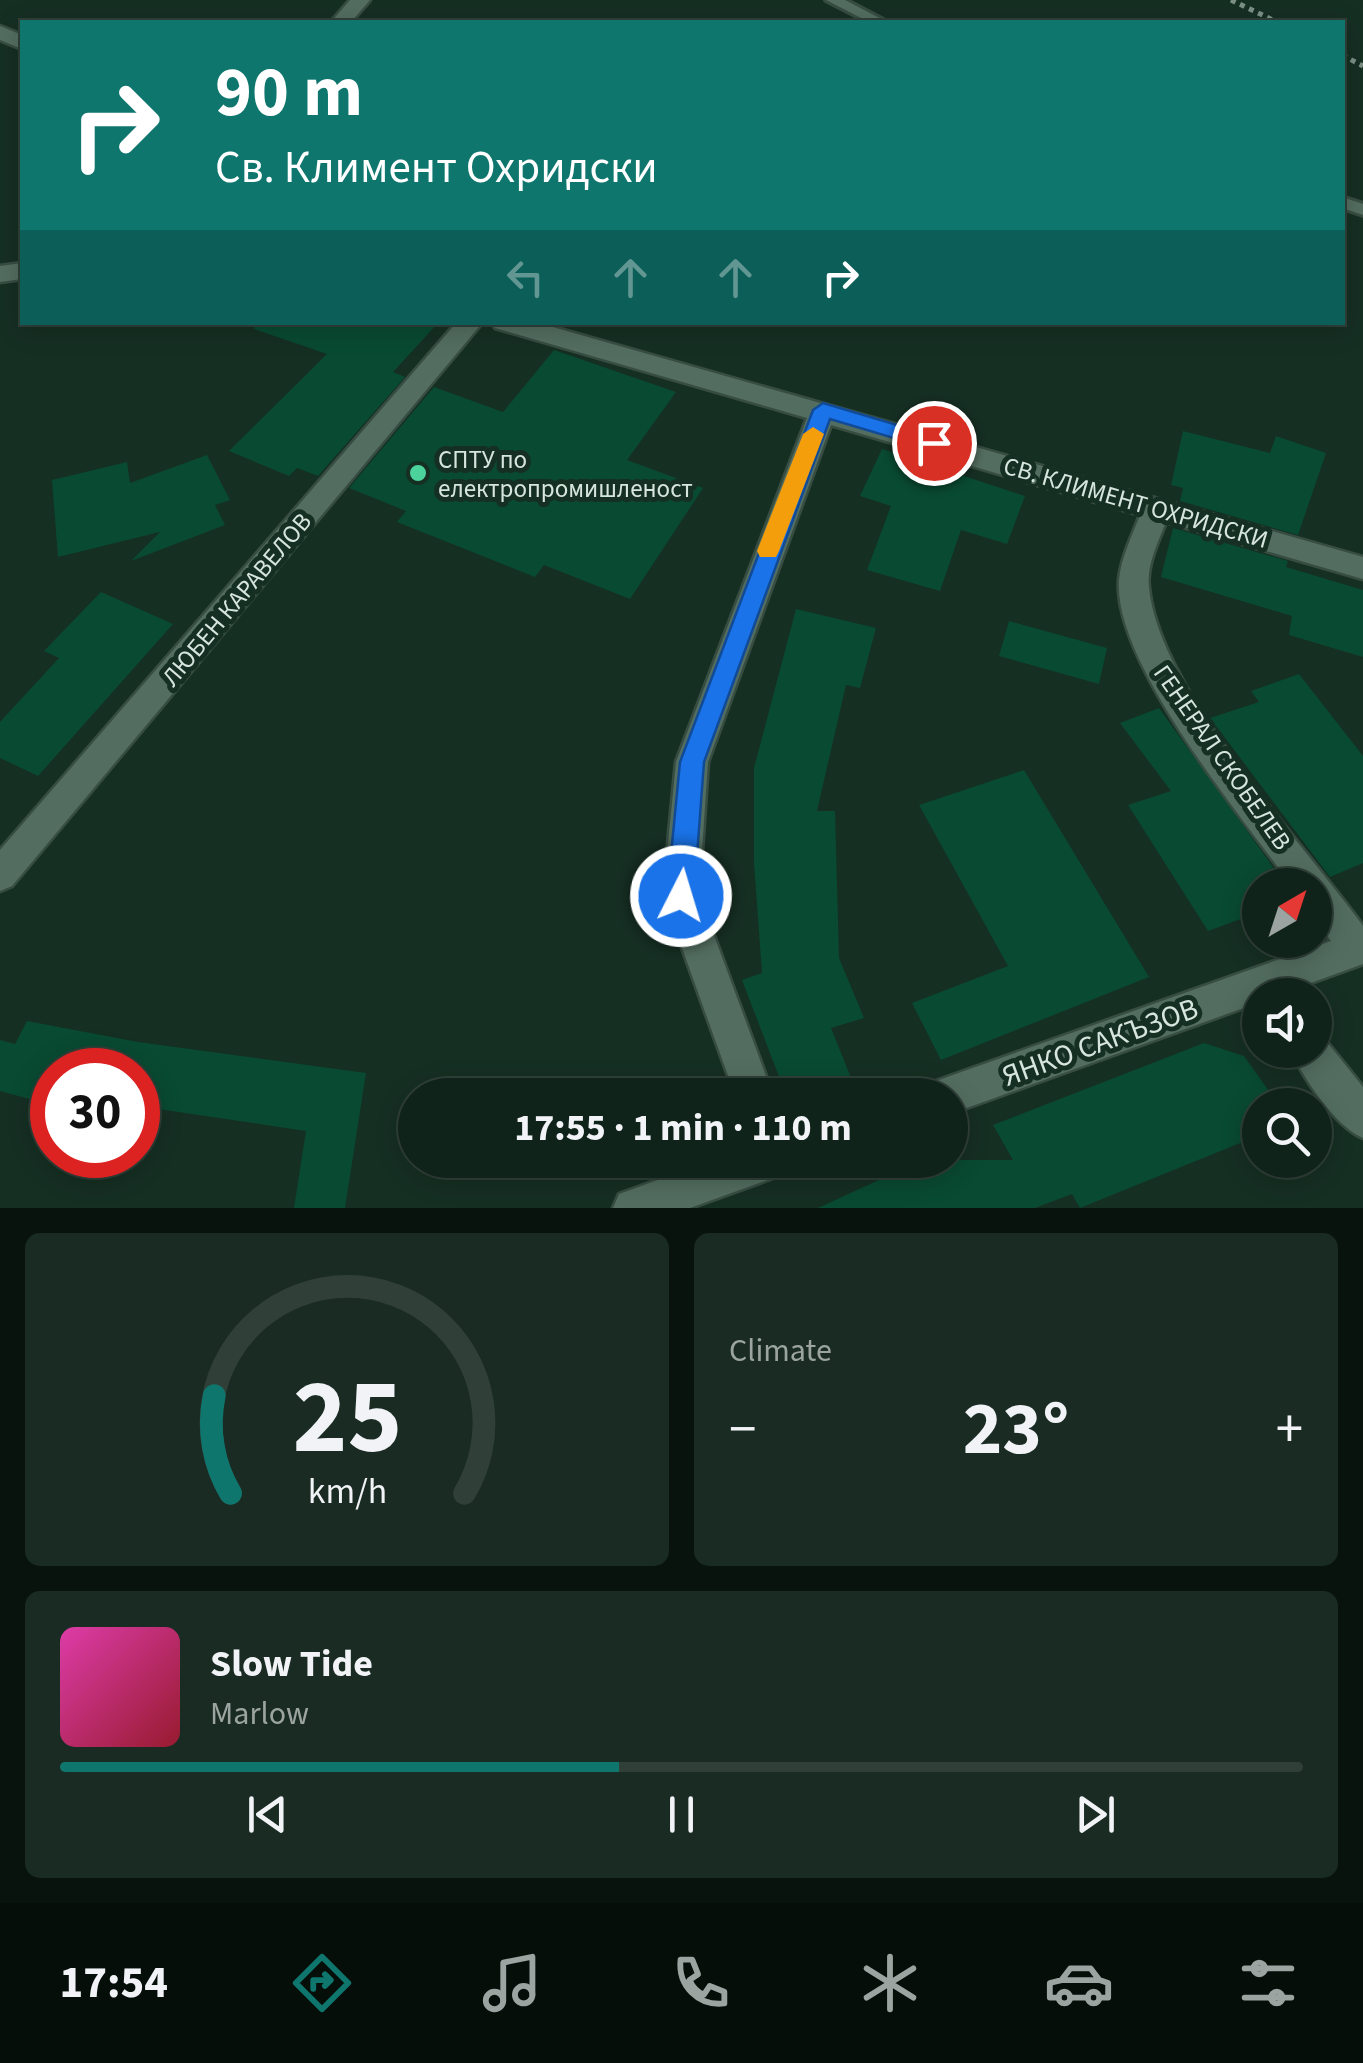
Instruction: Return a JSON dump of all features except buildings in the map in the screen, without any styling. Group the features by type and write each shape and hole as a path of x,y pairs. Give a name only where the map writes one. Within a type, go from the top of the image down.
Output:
{"street":[{"path":"343,20 360,0"},
{"name":"ЛЮБЕН КАРАВЕЛОВ","path":"0,875 468,325"},
{"name":"СВ. КЛИМЕНТ ОХРИДСКИ","path":"515,325 823,410 1363,568"},
{"path":"748,1078 681,896 692,762 823,410"},
{"name":"ГЕНЕРАЛ СКОБЕЛЕВ","path":"1156,508 1133,586 1141,626 1162,674 1300,868"},
{"name":"ГЕНЕРАЛ СКОБЕЛЕВ","path":"1332,911 1360,948"},
{"name":"ЯНКО САКЪЗОВ","path":"1291,978 1360,948"},
{"name":"ЯНКО САКЪЗОВ","path":"968,1090 1242,997"},
{"path":"1324,1068 1363,1118"},
{"path":"633,1208 719,1178"}],"lane":[{"path":"833,0 876,20"}],"path":[{"path":"1231,0 1274,20"}],"slow traffic":[{"path":"768,551 813,434"}],"place":[{"name":"СПТУ по електропромишленост","path":"418,473"}],"route":[{"path":"681,896 692,762 743,616 823,410 934,443"}]}
